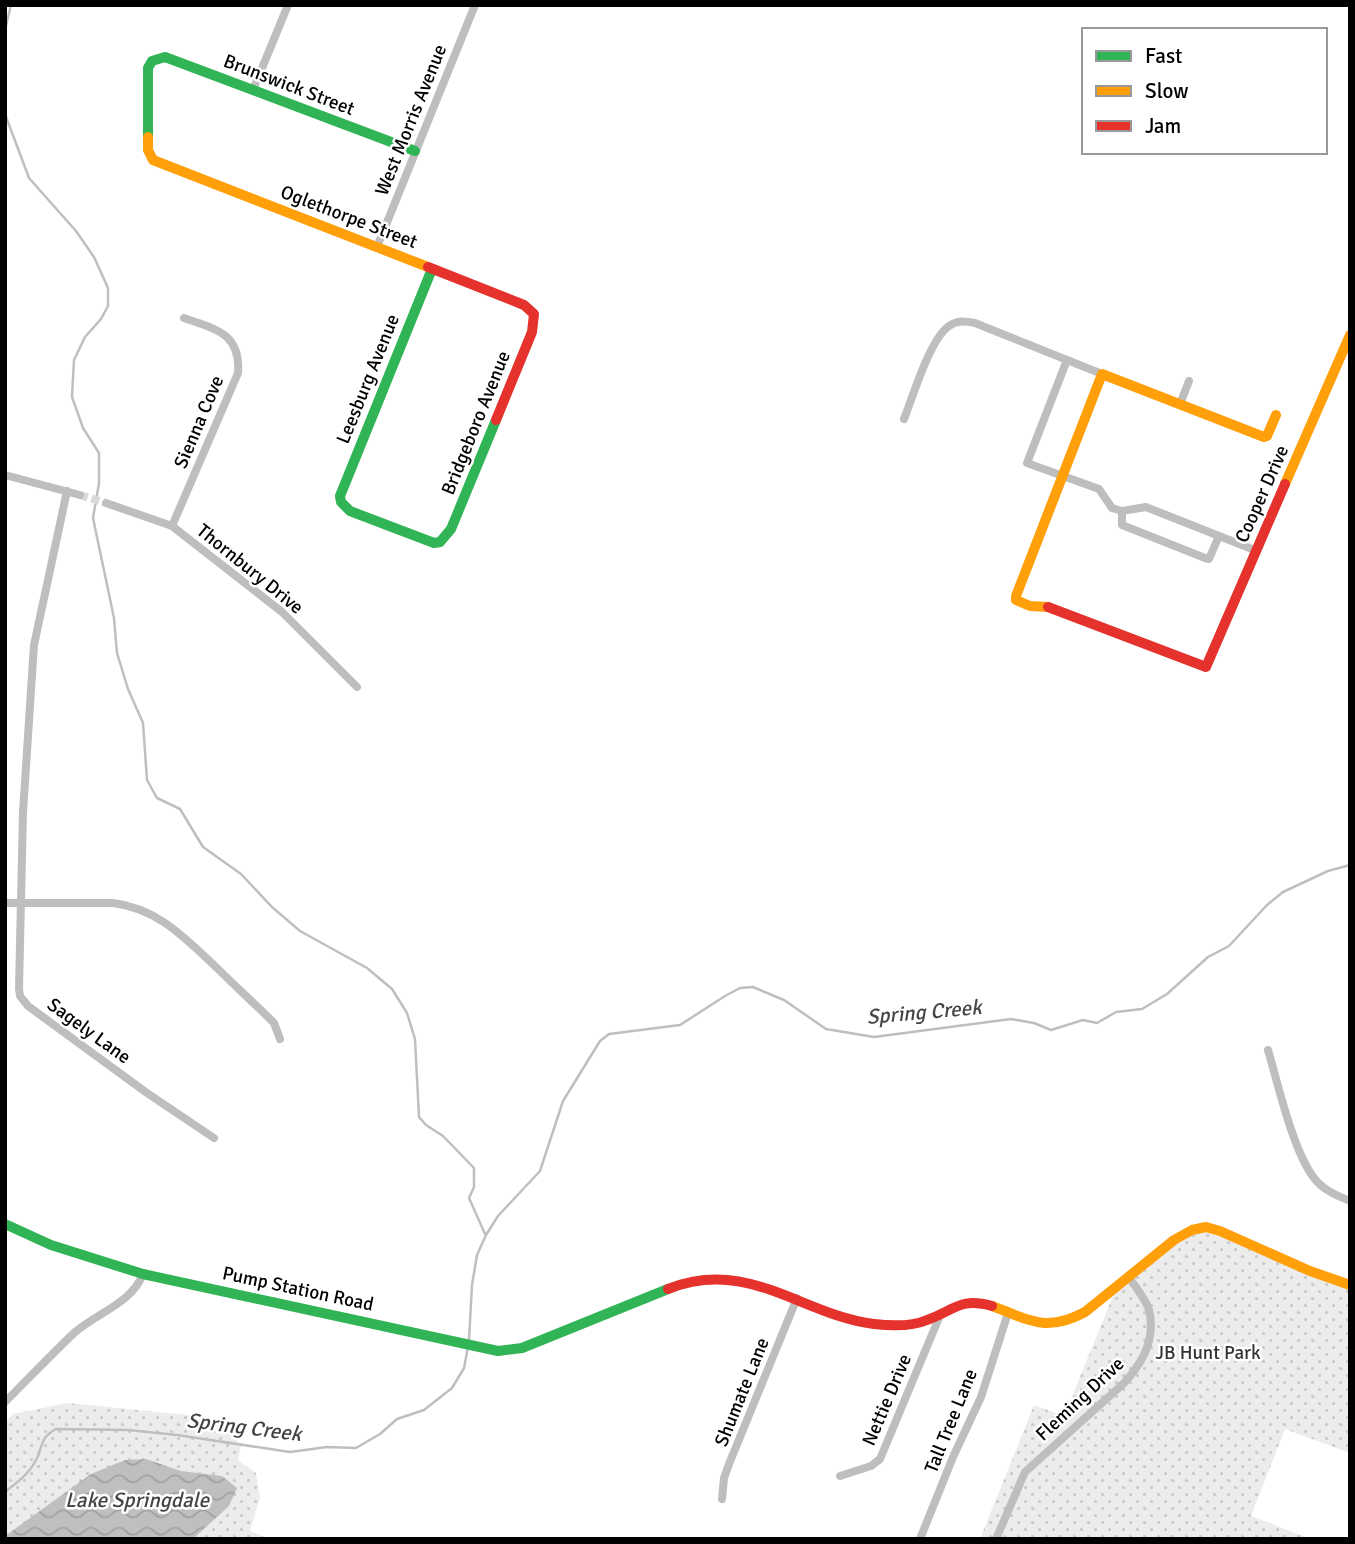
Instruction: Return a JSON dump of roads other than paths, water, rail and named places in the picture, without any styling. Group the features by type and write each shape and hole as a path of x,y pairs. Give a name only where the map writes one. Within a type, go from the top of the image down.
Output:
{"street":[{"path":"253,90 288,5"},
{"name":"West Morris Avenue","path":"377,247 475,5"},
{"name":"Brunswick Street","path":"149,156 148,68 152,61 165,57 415,151"},
{"name":"Oglethorpe Street","path":"149,156 158,162 524,305 534,314"},
{"name":"Leesburg Avenue","path":"432,269 342,489 341,502 350,511 427,541 440,542"},
{"name":"Bridgeboro Avenue","path":"440,542 451,529 512,382 532,332 534,314"},
{"name":"Sienna Cove","path":"172,526 238,373 239,362 230,340 220,331 184,318"},
{"path":"904,419 934,343 950,325 962,320 1264,437 1267,436 1276,415"},
{"name":"Cooper Drive","path":"1063,476 1016,600 1030,606 1049,607 1206,667 1350,335"},
{"path":"1068,360 1027,463 1099,489 1112,508 1122,511 1146,507 1257,551"},
{"path":"1063,476 1102,374"},
{"path":"1180,404 1189,381"},
{"path":"5,475 80,495"},
{"name":"Sagely Lane","path":"67,491 34,645 23,812 18,981 20,996 147,1093 214,1138"},
{"name":"Thornbury Drive","path":"106,503 172,526 282,612 357,687"},
{"path":"1122,511 1122,525 1205,558 1209,559 1212,555 1219,536"},
{"path":"5,903 113,903 151,914 184,937 274,1023 280,1039"},
{"path":"1268,1050 1304,1160 1313,1177 1323,1187 1350,1201"},
{"name":"Pump Station Road","path":"5,1224 51,1245 143,1274 498,1351 522,1348 678,1285 698,1280 748,1282 847,1318 884,1326 915,1323 958,1304 972,1301 1044,1324 1060,1324 1085,1312 1174,1240 1192,1230 1206,1227 1350,1285"},
{"path":"5,1402 89,1320 132,1293 143,1274"},
{"name":"Fleming Drive","path":"996,1539 1025,1472 1123,1384 1146,1353 1150,1331 1148,1308 1129,1277"},
{"name":"Shumate Lane","path":"722,1499 724,1478 729,1464 797,1298"},
{"name":"Nettie Drive","path":"839,1476 871,1466 880,1459 941,1313"},
{"name":"Tall Tree Lane","path":"920,1539 981,1396 1008,1313"}],"water":[{"name":"Lake Springdale","path":"146,1459 181,1471 222,1476 237,1488 229,1506 193,1539 5,1539 5,1536 91,1474 125,1460"}],"waterway":[{"path":"5,30 11,5"},
{"path":"5,114 29,178 76,231 94,257 108,288 108,306 101,319 85,337 74,360 72,397 83,428 99,453 99,483 93,518 114,618 117,653 128,689 143,723 147,780 157,798 180,809 203,847 241,874 272,907 300,931 367,968 392,989 407,1013 415,1039 419,1117 443,1136 474,1168 474,1187 469,1198 485,1234"},
{"name":"Spring Creek","path":"469,1340 472,1285 477,1255 486,1235 498,1216 540,1171 563,1101 600,1041 609,1034 680,1025 740,988 753,987 784,1000 826,1029 874,1037 1011,1019 1034,1023 1051,1030 1083,1020 1097,1023 1116,1012 1142,1009 1167,994 1208,957 1229,946 1267,905 1283,892 1328,871 1350,865"},
{"name":"Spring Creek","path":"5,1492 29,1471 44,1440 56,1429 128,1430 290,1452 327,1447 356,1448 380,1434 397,1419 424,1410 452,1388 464,1368 468,1347"}],"tunnel":[{"path":"80,495 106,503"}],"park label":[{"name":"JB Hunt Park","path":"1208,1353"}]}
